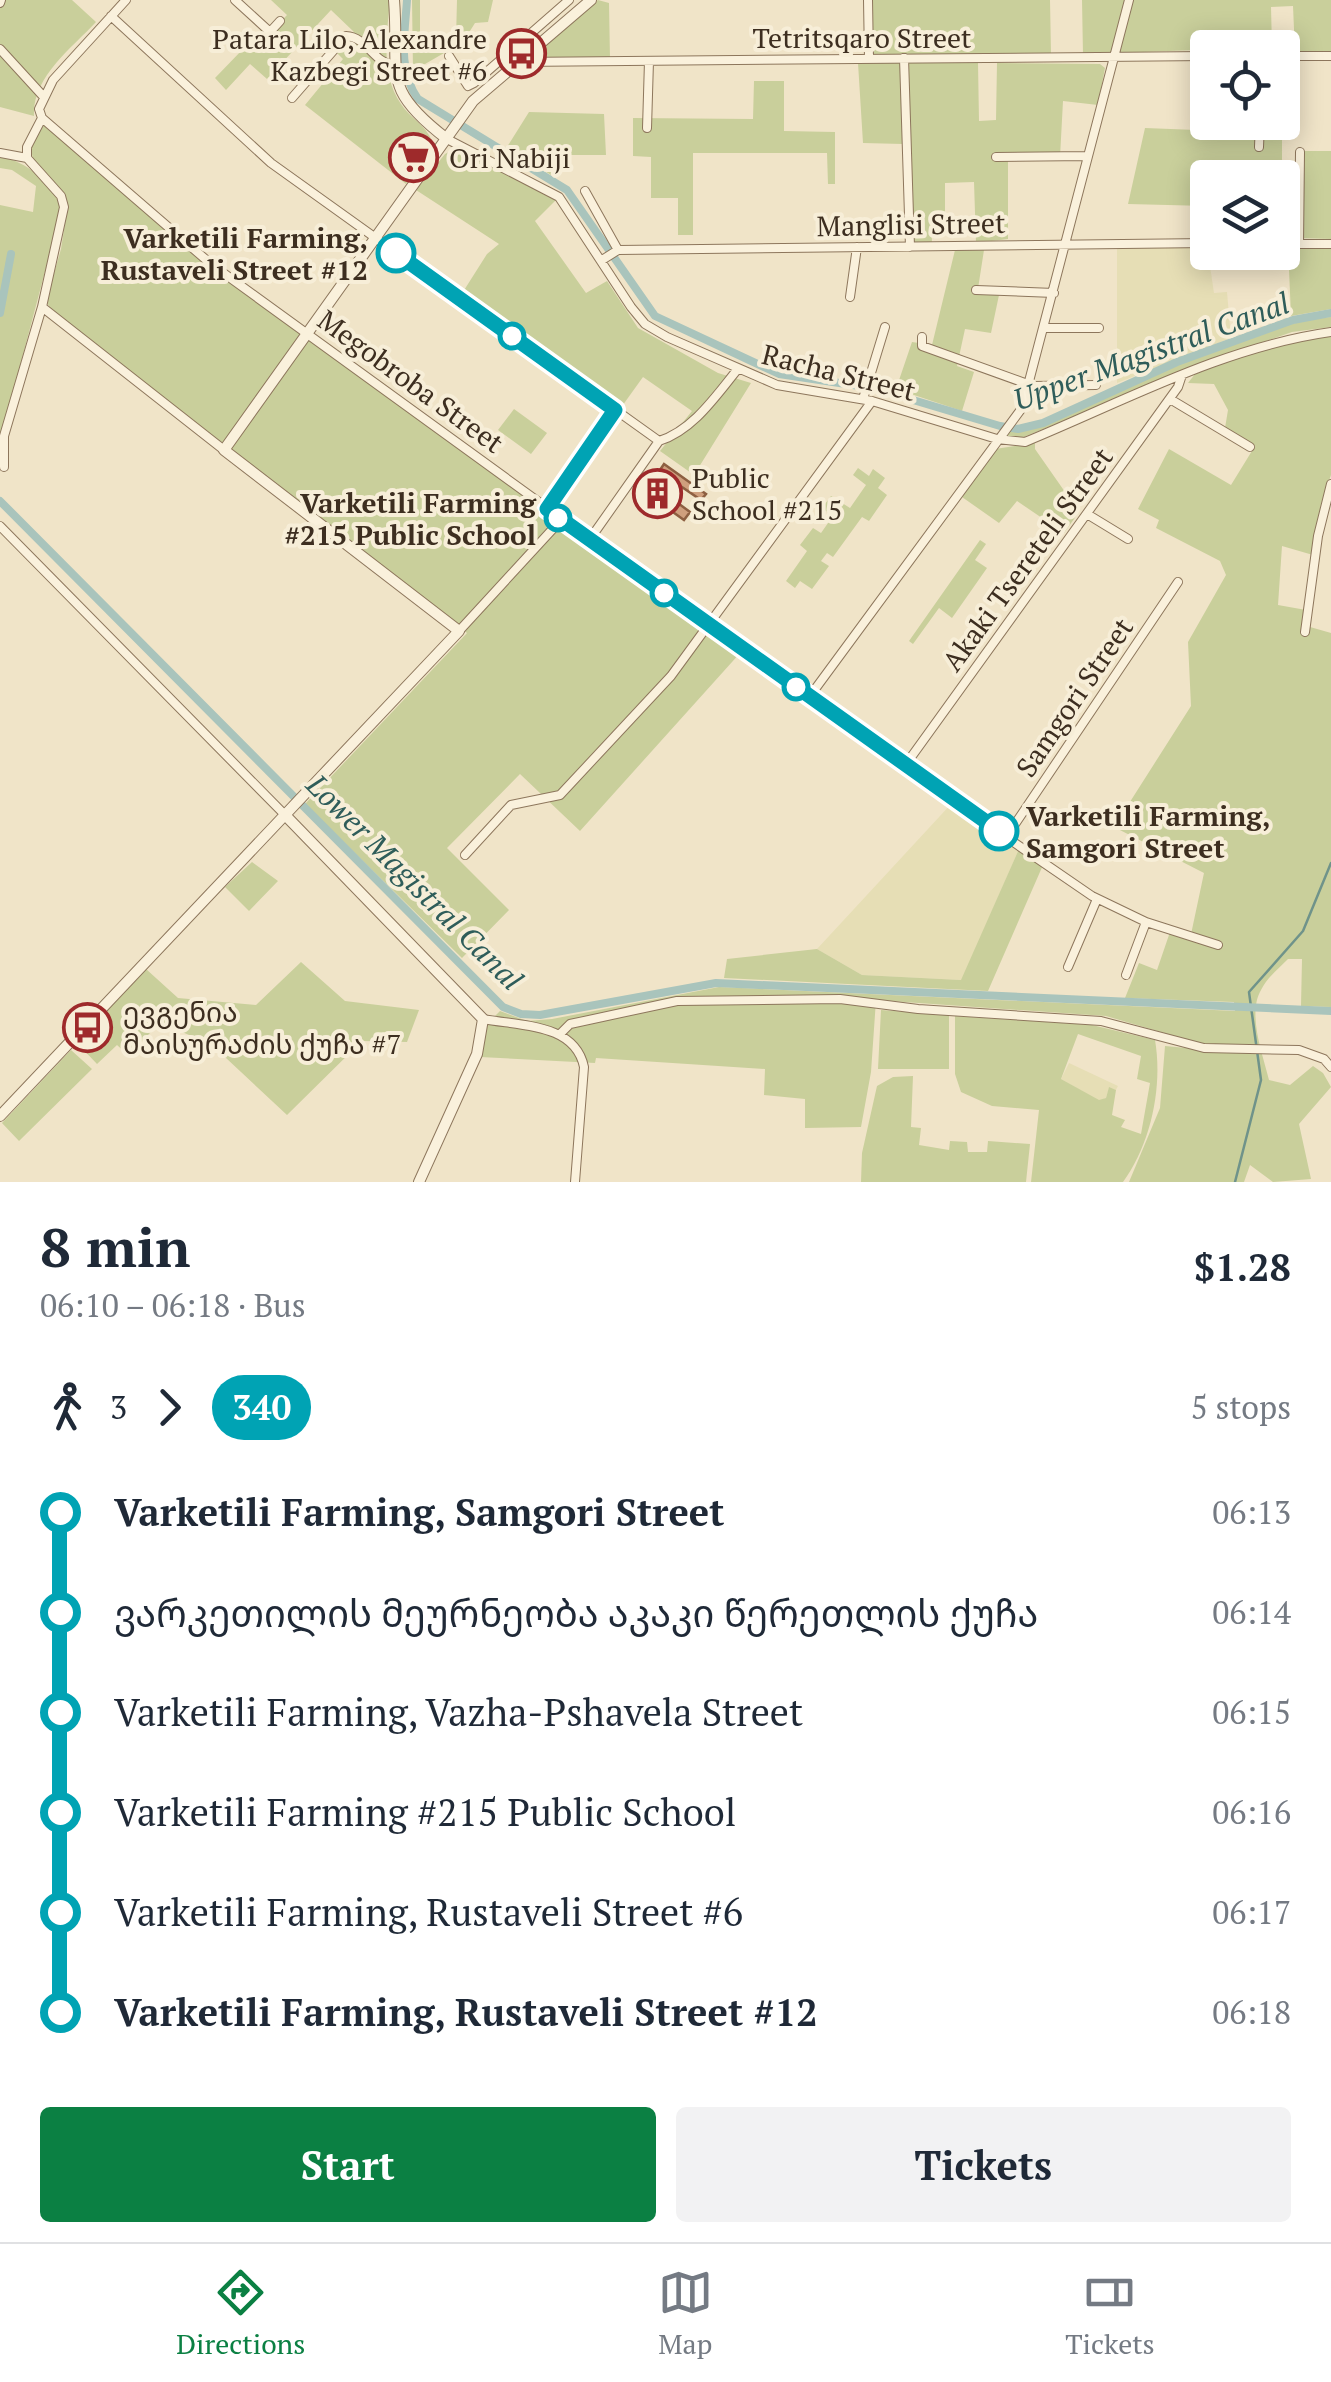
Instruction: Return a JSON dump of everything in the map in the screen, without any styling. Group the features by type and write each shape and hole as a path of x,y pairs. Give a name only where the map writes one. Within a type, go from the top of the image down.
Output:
{"street":[{"path":"27,158 27,147 42,118 39,109 43,96 126,0"},
{"path":"235,0 270,32 280,21"},
{"name":"Racha Street","path":"394,0 394,66 404,100 449,136 559,197 645,324 737,370 777,385 867,393 1025,442 1182,375 1264,346 1331,332"},
{"path":"449,56 468,86 570,0"},
{"path":"224,450 462,115 591,0"},
{"path":"868,0 870,58"},
{"path":"810,696 1009,420 1022,408 1128,0"},
{"path":"111,16 240,138 658,441"},
{"path":"292,98 346,36 356,37 386,64 394,66"},
{"path":"0,49 43,96"},
{"name":"Tetritsqaro Street","path":"517,62 1190,56"},
{"path":"1300,56 1331,56"},
{"path":"904,58 910,247"},
{"path":"647,128 649,62"},
{"name":"Megobroba Street","path":"42,118 211,264 904,767 1098,899 1146,922 1218,945"},
{"path":"1259,140 1259,147"},
{"path":"1300,152 1300,160"},
{"path":"0,153 27,158 61,196 64,207 42,307 4,436 4,467"},
{"path":"996,157 1088,156"},
{"path":"585,191 616,251 604,259"},
{"name":"Manglisi Street","path":"616,251 1190,243"},
{"path":"1300,244 1331,244"},
{"path":"850,297 857,247"},
{"path":"976,290 1054,293"},
{"path":"42,307 458,631"},
{"path":"464,855 511,805 560,795 671,676 710,626 867,393 884,326"},
{"path":"1044,328 1099,328"},
{"path":"922,337 922,346 1028,385 1096,386"},
{"path":"590,540 658,441 674,436 710,405 737,370"},
{"name":"Akaki Tsereteli Street","path":"904,767 1170,398 1182,375"},
{"path":"1170,398 1250,447"},
{"path":"547,509 615,410"},
{"path":"1305,632 1320,523 1331,484"},
{"path":"1087,514 1128,539"},
{"path":"0,1116 304,798 562,520"},
{"path":"0,526 289,813 483,1019 560,1034 572,1040 584,1067 574,1182"},
{"name":"Samgori Street","path":"1007,836 1178,582"},
{"path":"1068,967 1098,899"},
{"path":"1126,976 1146,922"},
{"path":"560,1034 570,1024 677,1001 840,999 918,1009 1101,1021 1184,1044 1299,1050 1324,1059 1331,1067"},
{"path":"419,1182 476,1054 483,1019"}],"shaded area":[{"path":"1117,245 1190,246 1190,270 1211,270 1214,293 1227,292 1231,338 1117,383"},
{"path":"952,803 1019,849 962,980 862,975 817,949"},
{"path":"1069,1063 1118,1086 1116,1090 1109,1088 1106,1098 1099,1101 1061,1079"}],"green space":[{"path":"0,0 72,0 96,22 46,76 35,102 34,116 0,107"},
{"path":"271,0 390,0 390,80 401,104 432,141 431,150 406,184 305,105 343,59 336,52 354,32 331,10 267,79 250,64 226,90 215,78 266,25 272,31 287,15"},
{"path":"412,0 420,0 420,37 456,39 457,0 493,0 488,22 475,23 463,42 413,71"},
{"path":"598,0 609,3 610,59 535,59 535,51"},
{"path":"871,0 1050,0 1051,55 871,55"},
{"path":"1082,0 1126,0 1111,55 1083,55"},
{"path":"1132,0 1331,0 1331,52 1300,52 1300,30 1294,30 1293,6 1271,7 1272,30 1190,30 1190,50 1118,53"},
{"path":"858,63 978,63 979,121 996,120 997,63 1100,64 1105,68 1098,105 1063,101 1060,157 1008,160 1008,239 976,243 974,182 945,183 945,212 931,213 932,244 907,244 903,144 863,143"},
{"path":"754,81 784,81 784,131 835,132 835,184 828,184 827,153 693,153 693,235 678,235 678,198 651,198 651,157 633,156 633,118 753,119"},
{"path":"529,112 604,114 606,155 569,155 551,175 507,147"},
{"path":"44,123 207,266 741,652 580,831 520,774 447,848 509,910 462,958 305,804 467,633 53,313 46,301 61,249 68,204 33,160 31,148"},
{"path":"1145,128 1190,130 1190,140 1282,140 1282,160 1190,160 1190,206 1128,204"},
{"path":"454,149 557,199 535,221 586,293 607,281 638,328 718,373 751,383 694,475 660,451 692,411 643,377 620,409 461,295 487,254 499,244 416,190 445,154"},
{"path":"1301,151 1331,151 1331,239 1300,238"},
{"path":"0,157 37,174 62,207 0,442 0,205 33,212 36,186 12,170 0,168"},
{"path":"1300,246 1331,246 1331,309 1291,316 1289,270 1300,270"},
{"path":"955,250 984,250 977,295 999,295 991,333 965,329 957,366 974,372 962,411 896,389 912,342 932,345"},
{"path":"1331,317 1331,327 1292,332 1021,438 1006,436 1009,431 1061,418 1250,337"},
{"path":"1331,336 1331,475 1321,504 1313,555 1282,546 1278,605 1306,610 1303,625 1331,633 1331,1007 1301,1006 1302,959 1288,959 1264,986 1256,1011 1269,1080 1290,1085 1313,1066 1323,1073 1331,1087 1299,1124 1311,1179 1273,1182 1250,1165 1244,1182 1129,1182 1160,1108 1165,1046 1241,1053 1249,1050 1249,1045 1202,1044 1106,1016 876,1000 871,1072 861,1127 805,1128 805,1099 764,1095 765,1069 596,1058 595,1063 480,1057 486,1025 500,1011 527,1021 552,1019 719,987 1235,1011 1234,1002 1125,998 1139,963 1157,970 1170,932 1190,939 1204,873 1114,827 1191,706 1188,642 1226,575 1220,561 1156,528 1159,520 1138,509 1169,449 1231,485 1255,446 1225,428 1228,410 1214,384 1188,383 1195,374 1262,349"},
{"path":"514,409 547,433 531,454 498,430"},
{"path":"1035,443 1035,449 1079,512 1064,533 1017,501 999,523 962,497 995,449"},
{"path":"858,468 869,476 873,469 885,478 878,488 887,495 869,521 862,517 833,557 827,553 821,561 829,566 812,589 800,581 795,588 786,581 807,551 800,545 813,528 821,533 833,516 822,508 831,496 850,508 866,485 853,475"},
{"path":"980,540 986,544 975,560 987,568 952,618 939,608 913,644 909,641"},
{"path":"1019,849 1043,865 988,991 724,978 727,959 817,949 862,975 961,980"},
{"path":"252,862 278,881 249,911 225,887"},
{"path":"301,962 345,1001 419,1010 407,1042 362,1041 287,1115 211,1044 160,1023 128,1055 117,1045 97,1064 77,1043 146,969 178,998 256,1005"},
{"path":"881,1010 949,1015 949,1069 878,1069"},
{"path":"955,1016 1092,1025 1155,1040 1156,1095 1148,1132 1123,1182 1031,1182 1039,1110 992,1106 961,1092 955,1074","holes":["1078,1034 1141,1056 1137,1079 1150,1083 1141,1134 1121,1127 1125,1120 1112,1115 1116,1090 1109,1087 1106,1098 1099,1100 1061,1079"]},
{"path":"71,1050 92,1069 19,1141 2,1123"},
{"path":"913,1076 911,1127 921,1128 919,1145 949,1150 950,1141 967,1142 968,1152 987,1152 988,1141 1030,1144 1026,1182 861,1182 862,1153 877,1086 893,1077"}],"building":[{"name":"Public School #215","path":"664,464 706,494 701,500 676,483 667,495 690,512 684,520 645,492"}],"waterway":[{"name":"Upper Magistral Canal","path":"407,0 405,64 418,99 567,190 655,316 779,374 873,388 1018,429 1043,423 1177,362 1293,320 1331,313"},
{"name":"Lower Magistral Canal","path":"0,313 11,254"},
{"name":"Lower Magistral Canal","path":"0,501 503,1007 521,1014 540,1015 716,983 1331,1011"},
{"path":"1235,1182 1261,1080 1249,992 1303,931 1331,863"}],"bus line":[{"name":"340","path":"396,253 615,410 547,509 999,831"}],"place":[{"name":"Patara Lilo, Alexandre Kazbegi Street #6","path":"522,54"},
{"name":"Ori Nabiji","path":"414,157"},
{"name":"Varketili Farming, Rustaveli Street #12","path":"396,253"},
{"name":"Public School #215","path":"657,493"},
{"name":"Varketili Farming #215 Public School","path":"558,518"},
{"name":"Varketili Farming, Samgori Street","path":"999,831"},
{"name":"ევგენია მაისურაძის ქუჩა #7","path":"88,1027"}]}
